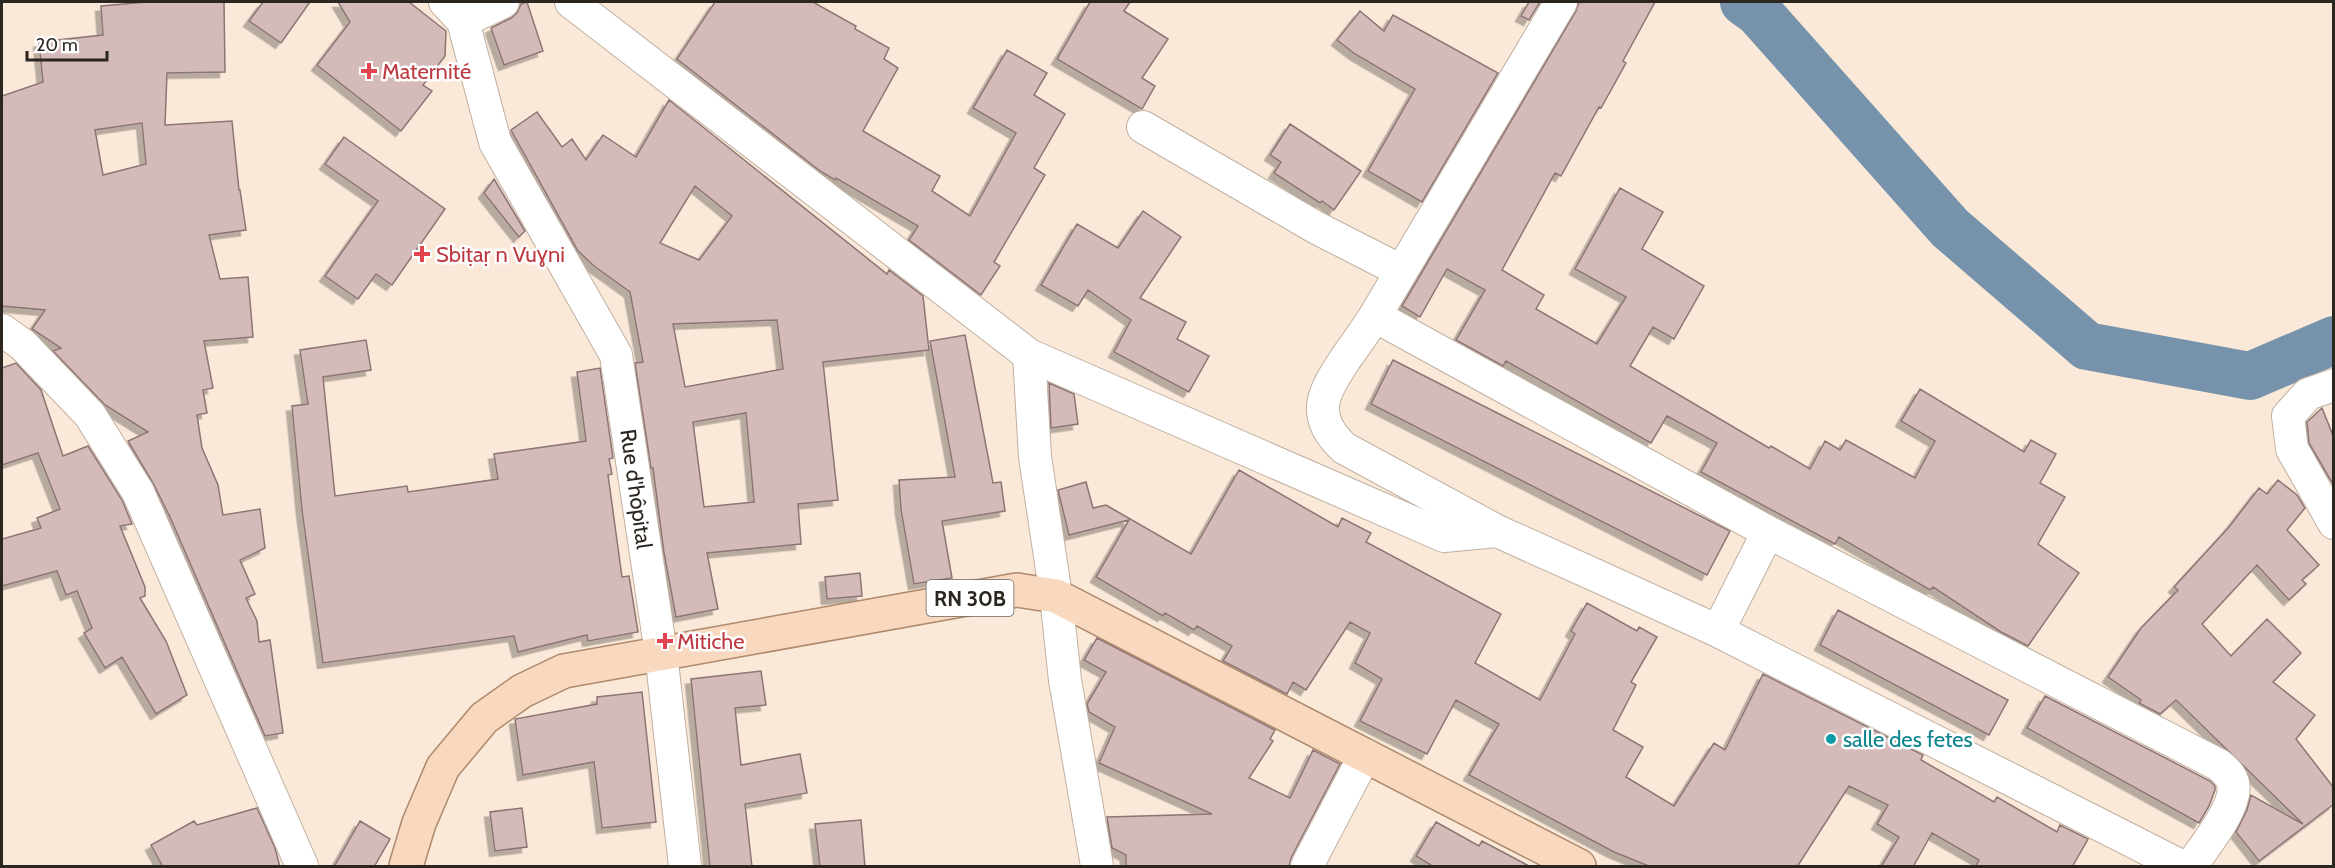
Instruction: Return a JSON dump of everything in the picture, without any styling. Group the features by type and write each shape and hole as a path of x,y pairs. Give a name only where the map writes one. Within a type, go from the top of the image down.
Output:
{"main road":[{"name":"RN 30B","path":"406,867 419,823 443,767 484,718 522,692 564,671 1017,590 1056,596 1579,867"}],"street":[{"path":"454,11 503,2"},
{"path":"571,2 1029,355 1444,536 1497,531"},
{"path":"1561,2 1376,316 1327,386 1322,405 1326,423 1334,439 1344,448 1497,531 1718,631 2181,867"},
{"name":"Rue d'hôpital","path":"454,11 495,142 616,355 661,653 685,867"},
{"path":"1143,127 1315,227 1401,271"},
{"path":"1376,316 1768,532 2219,765 2229,774 2234,785 2233,800 2191,867"},
{"path":"2,330 23,345 90,415 138,492 302,867"},
{"path":"1029,355 1035,457 1056,596 1065,680 1097,867"},
{"path":"2334,385 2308,394 2288,416 2292,449 2334,523"},
{"path":"1718,631 1768,532"},
{"path":"1307,867 1365,755"}],"building":[{"path":"147,2 224,2 225,72 167,73 165,125 232,121 239,190 246,230 209,235 220,279 248,277 253,337 204,341 213,388 203,390 207,413 197,415 202,448 218,485 223,515 260,509 265,548 240,560 255,594 246,598 257,621 259,642 270,640 283,733 265,736 170,517 128,441 148,432 105,405 53,351 61,348 32,329 45,310 2,306 2,96 43,82 39,42 103,35 101,6","holes":["142,123 146,164 103,175 95,130"]},
{"path":"263,2 310,2 281,43 249,21"},
{"path":"338,2 409,2 446,31 445,56 423,85 432,91 401,131 317,65 350,22"},
{"path":"527,2 543,51 504,65 491,28 511,18 517,13 521,4"},
{"path":"715,2 813,2 889,48 884,59 898,68 863,131 940,176 932,191 970,216 1016,133 973,108 1007,50 1047,73 1034,95 1065,114 1034,168 1045,175 994,262 1000,266 981,295 909,240 918,226 820,171 677,59"},
{"path":"1090,2 1130,2 1124,11 1168,39 1142,78 1155,86 1142,109 1057,59"},
{"path":"1529,2 1540,2 1529,20 1521,16"},
{"path":"1579,2 1655,2 1623,61 1626,63 1601,108 1599,107 1561,176 1555,173 1502,270 1544,295 1536,309 1597,344 1626,297 1575,269 1620,188 1663,212 1642,249 1704,286 1674,339 1653,327 1630,366 1769,448 1771,446 1810,469 1825,441 1840,450 1846,440 1915,478 1935,441 1901,421 1920,389 2024,452 2031,440 2056,454 2040,483 2065,497 2038,544 2079,573 2028,646 2001,632 1933,587 1930,590 1839,537 1835,544 1701,472 1717,443 1667,416 1651,443 1506,361 1503,366 1456,340 1485,290 1447,269 1420,317 1402,306 1576,11"},
{"path":"1360,11 1384,31 1393,15 1498,73 1422,202 1368,171 1415,89 1355,54 1337,40"},
{"path":"669,100 887,274 889,270 923,296 929,350 823,362 838,500 798,504 801,544 707,553 718,609 676,617 635,363 643,362 630,292 594,266 578,251 511,130 537,112 562,147 572,139 586,160 603,135 636,157","holes":["695,186 732,216 699,260 660,243","777,320 783,369 685,387 673,324","746,413 754,502 704,507 693,422"]},
{"path":"1290,124 1361,171 1334,210 1274,173 1281,162 1270,155"},
{"path":"344,137 445,209 392,285 376,274 358,299 325,276 378,201 325,164"},
{"path":"494,179 525,231 519,237 484,193"},
{"path":"1143,211 1181,237 1140,298 1186,322 1177,339 1209,356 1189,392 1114,352 1131,320 1088,290 1078,306 1041,285 1077,224 1118,248"},
{"path":"965,335 993,483 1001,482 1005,511 942,521 952,578 914,584 901,510 899,480 955,477 930,341"},
{"path":"366,340 371,370 323,377 335,496 407,486 408,492 498,479 494,454 586,441 577,372 600,368 613,458 609,459 612,474 608,475 622,577 629,576 638,632 588,641 587,635 518,652 514,636 323,663 302,510 292,406 308,404 300,350"},
{"path":"1393,360 1730,531 1707,575 1371,404"},
{"path":"16,363 41,390 63,456 88,446 122,500 132,524 120,526 145,587 145,596 140,598 166,641 187,695 156,714 122,657 105,668 84,633 92,628 77,591 66,595 57,571 2,586 2,539 41,528 37,518 60,509 38,453 2,465 2,368"},
{"path":"1049,383 1074,394 1078,424 1051,428"},
{"path":"2322,408 2334,438 2334,486 2309,443 2307,422"},
{"path":"1239,470 1338,527 1342,518 1371,533 1366,542 1501,614 1475,663 1540,700 1575,634 1571,631 1587,603 1637,631 1639,627 1657,637 1631,682 1636,685 1613,730 1643,747 1626,777 1674,806 1714,743 1725,750 1763,674 1923,755 1921,760 1994,802 1997,797 2057,832 2060,825 2088,839 2072,867 1975,867 1979,860 1932,833 1913,867 1881,867 1899,837 1877,824 1888,805 1849,786 1797,867 1651,867 1614,852 1469,775 1499,724 1456,700 1427,754 1360,721 1382,679 1355,663 1370,633 1350,622 1306,690 1293,682 1287,694 1223,661 1232,646 1197,626 1194,630 1165,613 1163,616 1096,577 1129,520 1069,535 1058,490 1086,482 1093,508 1106,505 1191,554"},
{"path":"2278,480 2297,495 2305,508 2287,530 2319,565 2302,580 2306,584 2289,600 2257,565 2202,624 2231,656 2267,619 2301,653 2273,682 2315,715 2296,739 2334,788 2334,804 2259,861 2236,832 2247,810 2251,795 2303,824 2176,700 2160,714 2139,703 2141,700 2108,677 2141,628 2178,590 2174,587 2229,527 2259,488 2267,494"},
{"path":"860,573 862,596 827,599 825,577"},
{"path":"1838,610 2008,700 1989,735 1820,645"},
{"path":"1097,638 1275,730 1270,739 1273,741 1249,778 1290,798 1313,750 1340,764 1291,858 1289,867 1126,867 1126,855 1112,848 1107,817 1212,814 1099,763 1115,727 1089,712 1087,704 1106,672 1084,660"},
{"path":"761,671 766,705 735,708 741,765 800,754 807,793 745,804 752,867 710,867 691,679"},
{"path":"642,692 656,822 602,828 594,762 523,775 515,719 597,704 597,697"},
{"path":"2045,696 2210,781 2215,786 2215,790 2199,823 2027,728"},
{"path":"257,808 275,848 280,867 163,867 151,845 194,821 197,825"},
{"path":"522,808 527,847 495,851 490,812"},
{"path":"861,820 865,867 820,867 815,824"},
{"path":"360,821 390,839 374,867 334,867"},
{"path":"1436,822 1479,846 1482,841 1531,867 1434,867 1416,856"}],"waterway":[{"path":"1744,2 1759,13 1950,228 2087,346 2250,376 2334,340"}],"place":[{"name":"Maternité","path":"369,71"},
{"name":"Sbiṭaṛ n Vuɣni","path":"422,254"},
{"name":"Mitiche","path":"665,641"},
{"name":"salle des fetes","path":"1831,739"}]}
